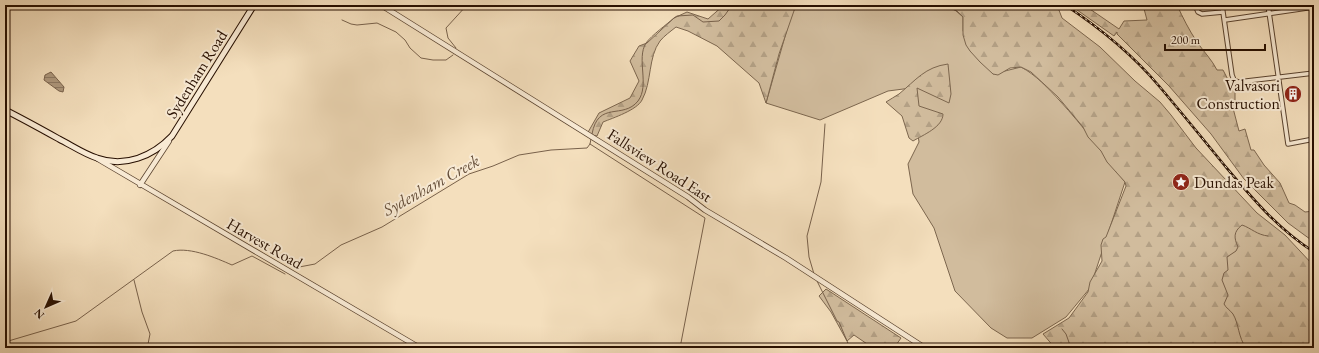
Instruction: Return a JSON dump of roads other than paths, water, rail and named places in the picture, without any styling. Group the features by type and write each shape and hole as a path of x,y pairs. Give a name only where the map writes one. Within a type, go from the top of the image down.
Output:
{"main road":[{"name":"Sydenham Road","path":"5,110 98,159 120,161 140,158 156,151 172,136 254,5"}],"street":[{"name":"Fallsview Road East","path":"381,5 683,194 705,210 786,258 925,348"},
{"path":"1195,5 1198,12 1202,14 1224,12"},
{"path":"1222,5 1234,80 1238,82 1314,73"},
{"path":"1268,5 1288,144 1314,139"},
{"path":"1225,20 1314,7"},
{"name":"Sydenham Road","path":"140,185 172,136"},
{"name":"Harvest Road","path":"98,159 420,348"}],"waterway":[{"path":"456,48 448,38 446,28 467,5"},
{"name":"Sydenham Creek","path":"592,134 595,124 600,117 605,114 625,109 638,101 643,87 643,49 652,37 677,16 693,15 703,22 719,21 732,5"},
{"path":"342,20 357,25 377,23 396,32 421,58 446,60 453,55"},
{"path":"814,274 809,257 807,236 821,182 825,124"},
{"name":"Sydenham Creek","path":"294,268 315,264 341,245 382,227 469,174 519,155 551,150 587,148 591,139"},
{"path":"590,144 705,218 680,348"},
{"path":"1246,348 1241,339 1235,318 1224,304 1228,295 1222,280 1224,273 1228,270 1227,257 1236,251 1238,247 1235,235 1237,230 1242,225 1268,236"},
{"name":"Sydenham Creek","path":"5,342 76,321 173,251 180,250 195,252 211,256 232,265 252,256 285,274"},
{"path":"134,280 142,312 150,334 146,348"},
{"path":"817,281 837,321 839,322 850,348"},
{"path":"1062,329 1066,334 1071,348"}],"railway":[{"path":"1065,5 1103,32 1127,52 1149,74 1256,201 1277,223 1314,252"}],"place":[{"name":"Valvasori Construction","path":"1293,94"},
{"name":"Dundas Peak","path":"1181,182"}]}
